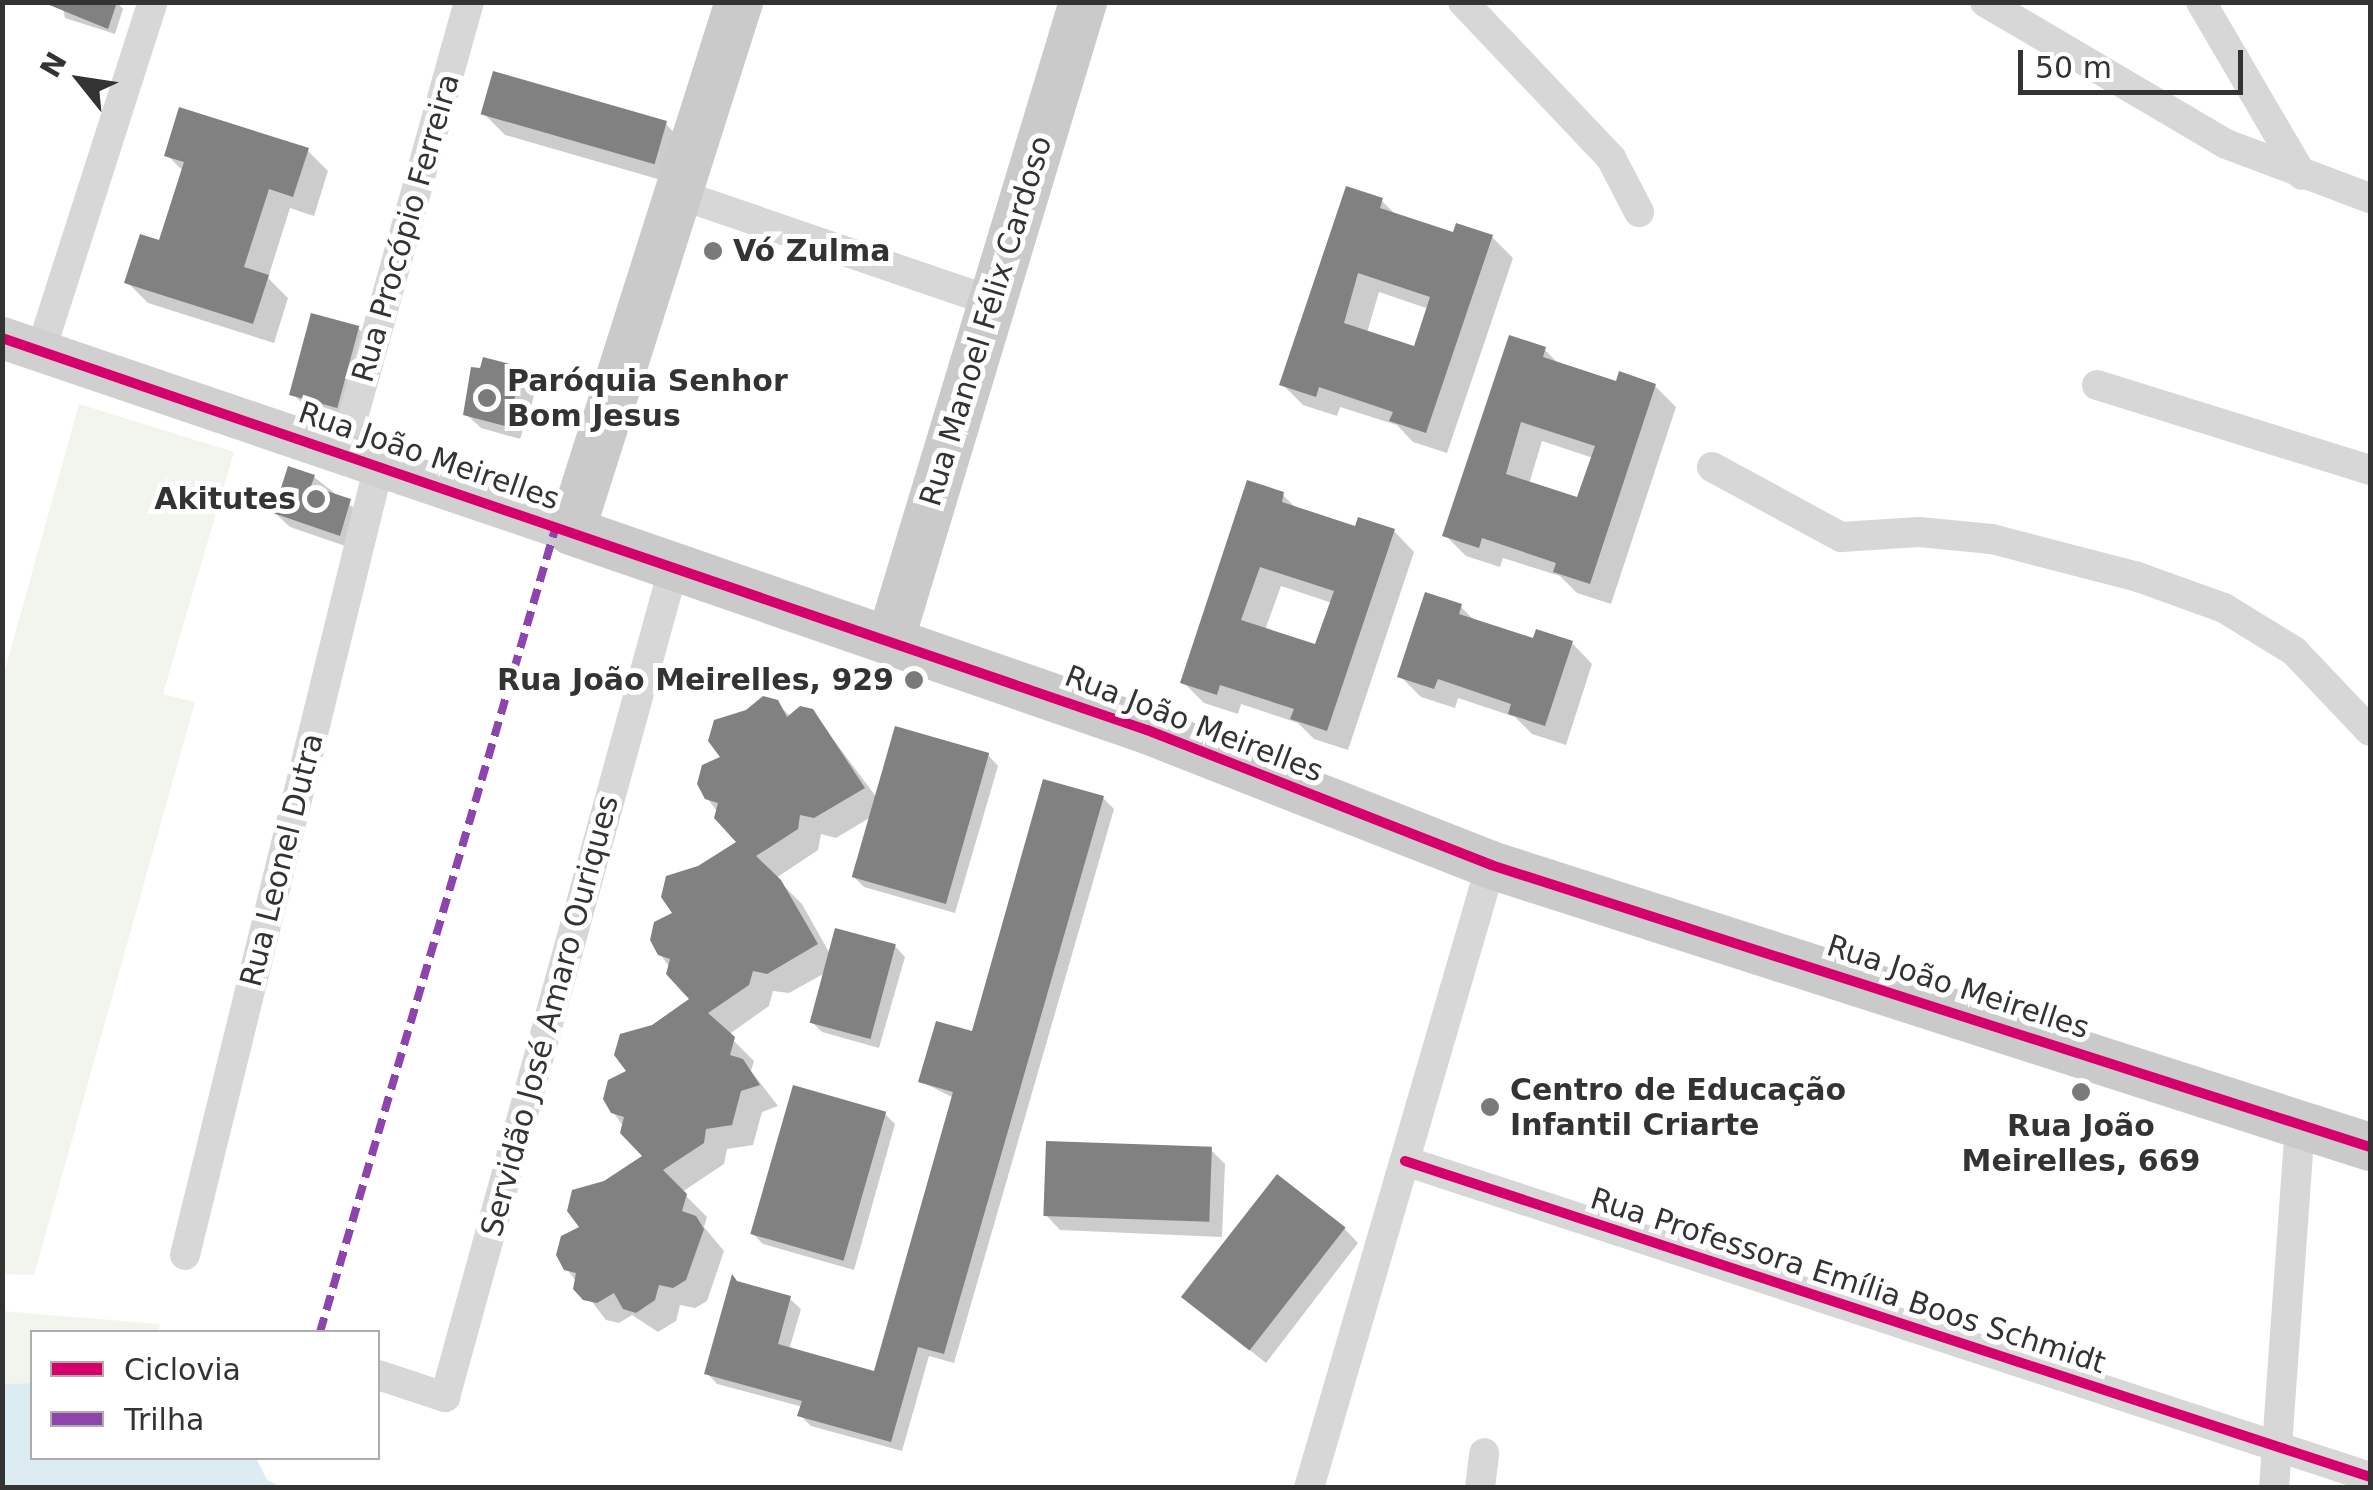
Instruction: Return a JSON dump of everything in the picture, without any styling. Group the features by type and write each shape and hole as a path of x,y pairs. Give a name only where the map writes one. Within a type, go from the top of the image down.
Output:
{"main road":[{"path":"571,531 739,2"},
{"name":"Rua Manoel Félix Cardoso","path":"890,641 1083,2"},
{"name":"Rua João Meirelles","path":"22,344 1147,730 1491,865 2370,1147"}],"street":[{"path":"22,344 153,2"},
{"name":"Rua Procópio Ferreira","path":"361,459 468,2"},
{"path":"1463,2 1611,158 1639,212"},
{"path":"1985,2 2226,144 2302,176 2370,198"},
{"path":"2200,2 2302,176"},
{"path":"678,194 991,301"},
{"path":"2096,385 2370,470"},
{"name":"Rua Leonel Dutra","path":"184,1255 361,459"},
{"path":"1712,467 1841,536 1920,532 1992,539 2138,577 2224,608 2294,651 2370,731"},
{"name":"Servidão José Amaro Ouriques","path":"380,1376 445,1397 674,566"},
{"path":"1309,1488 1491,865"},
{"path":"2274,1488 2300,1124"},
{"name":"Rua Professora Emília Boos Schmidt","path":"1405,1160 2370,1477"},
{"path":"1480,1488 1484,1454"}],"shaded area":[{"path":"79,404 234,452 163,694 195,702 34,1275 3,1274 3,677"},
{"path":"2,1311 160,1324 158,1330 30,1330 30,1383 3,1384"},
{"path":"30,1383 30,1460 257,1460 267,1480 282,1487 3,1487 3,1384"}],"building":[{"path":"42,2 117,2 108,29"},
{"path":"493,71 667,121 655,164 481,114"},
{"path":"179,107 309,148 293,197 269,189 244,267 269,275 253,324 124,283 140,234 159,240 184,162 164,156"},
{"path":"1346,186 1383,198 1380,208 1453,232 1456,223 1493,235 1426,433 1389,421 1393,412 1319,387 1316,397 1279,385","holes":["1358,273 1430,297 1414,346 1344,323"]},
{"path":"311,313 359,326 337,408 289,395"},
{"path":"1509,335 1546,347 1543,357 1616,381 1619,371 1656,384 1590,584 1553,572 1556,563 1482,538 1479,548 1442,536","holes":["1521,422 1595,446 1577,497 1506,474"]},
{"name":"Paróquia Senhor Bom Jesus","path":"483,357 525,368 505,426 463,415 471,367 480,368"},
{"name":"Akitutes","path":"288,466 315,475 311,486 351,499 340,536 273,513"},
{"path":"1247,480 1284,492 1282,502 1355,526 1358,517 1395,529 1327,731 1290,719 1294,709 1220,685 1217,695 1180,683","holes":["1260,567 1334,591 1315,644 1241,620"]},
{"path":"1425,592 1462,604 1459,614 1533,638 1536,629 1573,641 1545,726 1508,714 1511,704 1438,679 1434,689 1397,677"},
{"path":"763,696 778,700 787,717 800,706 813,709 865,788 814,818 800,815 798,829 756,856 781,880 818,944 767,974 753,971 749,985 708,1013 735,1037 730,1055 743,1059 760,1085 741,1091 732,1125 706,1129 704,1143 663,1170 687,1194 682,1211 696,1216 704,1229 686,1280 673,1288 659,1285 655,1300 636,1313 623,1309 614,1293 597,1303 583,1300 573,1289 576,1273 564,1270 556,1255 561,1236 579,1227 567,1211 572,1190 604,1181 642,1156 620,1133 624,1117 611,1113 603,1099 608,1080 626,1071 614,1055 620,1034 652,1025 689,999 666,974 670,959 658,955 650,940 654,922 672,913 661,897 666,876 698,866 736,842 714,818 718,803 705,799 697,784 702,765 720,757 708,741 714,720 746,710"},
{"path":"895,726 989,753 946,904 852,877"},
{"path":"1043,779 1104,796 944,1354 918,1347 891,1442 797,1416 802,1401 704,1374 732,1274 737,1281 791,1296 778,1344 874,1371 953,1092 918,1082 936,1021 972,1031"},
{"path":"835,928 896,944 870,1039 810,1023"},
{"path":"793,1085 886,1112 844,1261 750,1234"},
{"path":"1046,1141 1212,1147 1209,1222 1043,1216"},
{"path":"1277,1174 1346,1228 1250,1350 1181,1297"}],"marked path":[{"path":"321,1330 556,526"}],"cycle path":[{"path":"2,338 1147,730 1491,865 2370,1147"},
{"path":"1405,1161 2370,1477"}],"place":[{"name":"Vó Zulma","path":"713,251"},
{"name":"Paróquia Senhor Bom Jesus","path":"487,398"},
{"name":"Akitutes","path":"316,499"},
{"name":"Rua João Meirelles, 929","path":"914,680"},
{"name":"Rua João Meirelles, 669","path":"2081,1092"},
{"name":"Centro de Educação Infantil Criarte","path":"1490,1107"}]}
